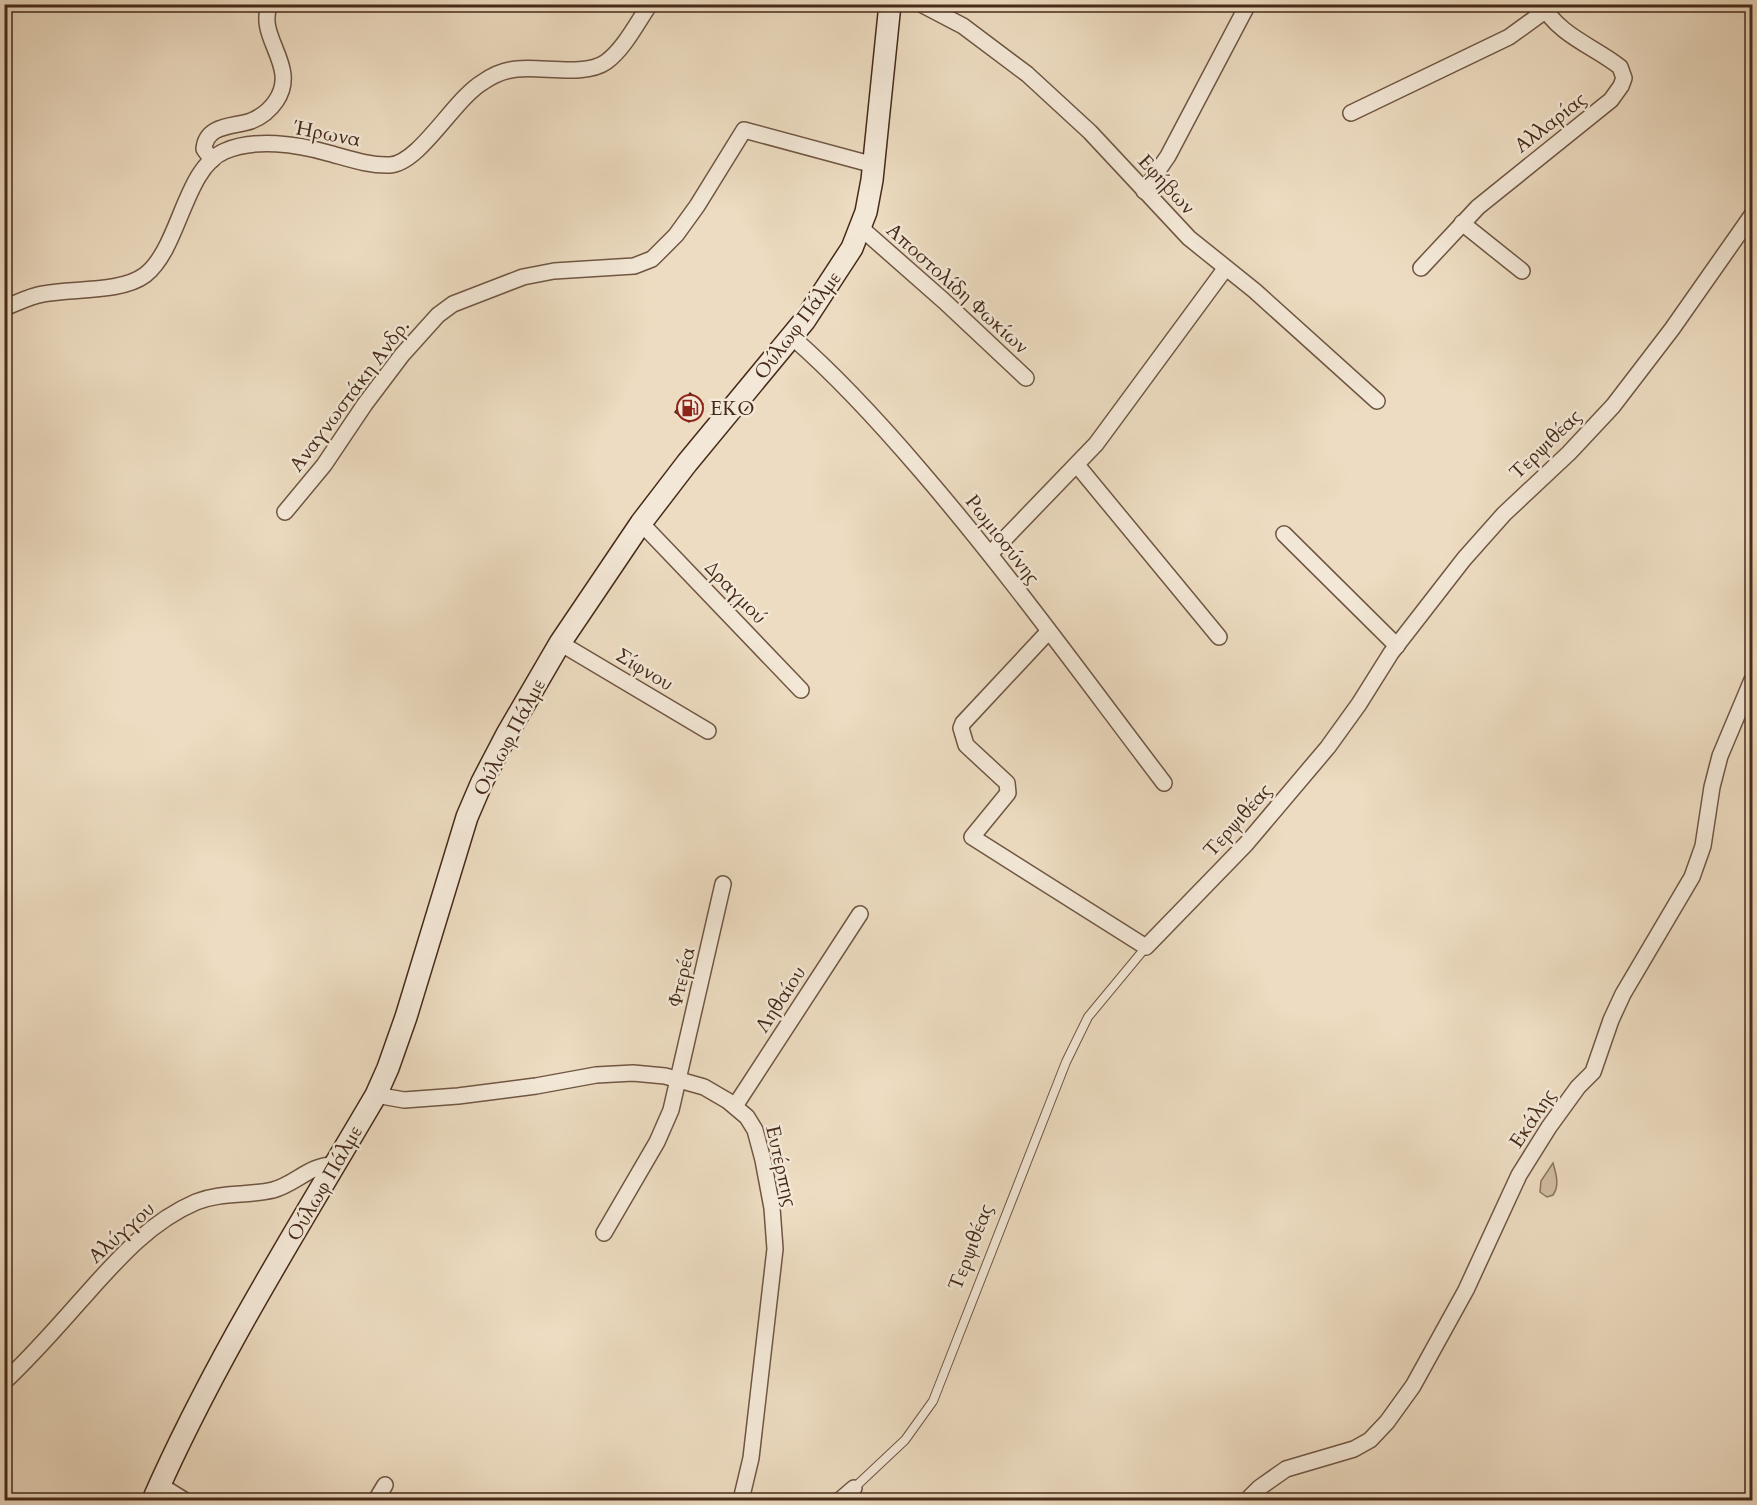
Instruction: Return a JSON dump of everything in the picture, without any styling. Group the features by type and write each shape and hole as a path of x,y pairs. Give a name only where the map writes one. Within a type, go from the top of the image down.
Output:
{"street":[{"path":"4,308 42,294 115,285 143,276 160,258 192,190 212,160 204,149 205,141 218,129 259,117 270,109 280,94 284,78 283,69 266,20 270,4"},
{"name":"Ήρωνα","path":"212,160 224,151 239,147 278,145 315,149 373,164 400,163 418,149 472,90 498,74 525,68 578,69 596,67 604,63 615,54 650,4"},
{"name":"Ούλωφ Πάλμε","path":"156,1493 218,1367 376,1095 406,1017 467,817 507,734 560,643 641,523 687,463 792,337 839,271 861,228 869,201 874,165 890,4"},
{"name":"Εφήβων","path":"921,4 976,35 1027,74 1090,132 1189,238 1263,299 1377,401"},
{"path":"1144,191 1168,156 1248,4"},
{"name":"Αλλαρίας","path":"1351,113 1509,37 1544,8 1555,21 1584,45 1620,67 1624,75 1623,82 1606,104 1515,176 1462,223 1420,268"},
{"name":"Αναγνωστάκη Ανδρ.","path":"285,512 324,465 365,404 402,355 438,315 453,304 523,277 554,271 634,266 652,259 676,235 697,207 744,130 874,165"},
{"name":"Τερψιθέας","path":"1146,947 1246,844 1328,747 1397,646 1484,535 1569,453 1612,406 1672,329 1752,215"},
{"path":"1462,223 1522,271"},
{"name":"Αποστολίδη Φωκίων","path":"861,228 944,301 1026,378"},
{"path":"990,554 1096,444 1226,269"},
{"name":"Ρωμιοσύνης","path":"792,337 860,401 990,554 1164,783"},
{"path":"1077,465 1219,638"},
{"name":"Δραγμού","path":"641,523 801,690"},
{"path":"1284,534 1397,646"},
{"path":"1048,632 963,723 961,728 966,745 1007,783 1008,794 972,837 1146,947"},
{"name":"Σίφνου","path":"560,643 708,731"},
{"name":"Εκάλης","path":"1247,1500 1259,1488 1286,1469 1354,1449 1370,1440 1387,1422 1413,1386 1466,1290 1523,1168 1554,1120 1593,1072 1611,1020 1623,994 1692,877 1703,846 1712,787 1720,756 1752,680"},
{"name":"Φτερέα","path":"604,1233 665,1126 679,1079 723,884"},
{"name":"Ληθαίου","path":"735,1106 860,914"},
{"name":"Ευτέρπης","path":"376,1095 404,1100 536,1086 611,1073 656,1075 704,1087 735,1106 753,1124 760,1146 772,1208 774,1249 751,1458 741,1500"},
{"name":"Αλύγγου","path":"4,1382 39,1347 121,1255 168,1217 204,1200 273,1190 285,1186 318,1166 335,1165"},
{"path":"376,1500 385,1485"},
{"name":"Τερψιθέας","path":"840,1500 854,1488"},
{"path":"156,1493 184,1500"}],"lane":[{"name":"Τερψιθέας","path":"854,1488 905,1440 933,1401 1066,1062 1088,1017 1146,947"}],"shaded area":[{"path":"1553,1163 1557,1179 1556,1187 1553,1195 1547,1197 1540,1192 1541,1181"}],"building":[{"path":"690,393 703,404 689,422 675,412"}],"place":[{"name":"EKO","path":"690,408"}]}
